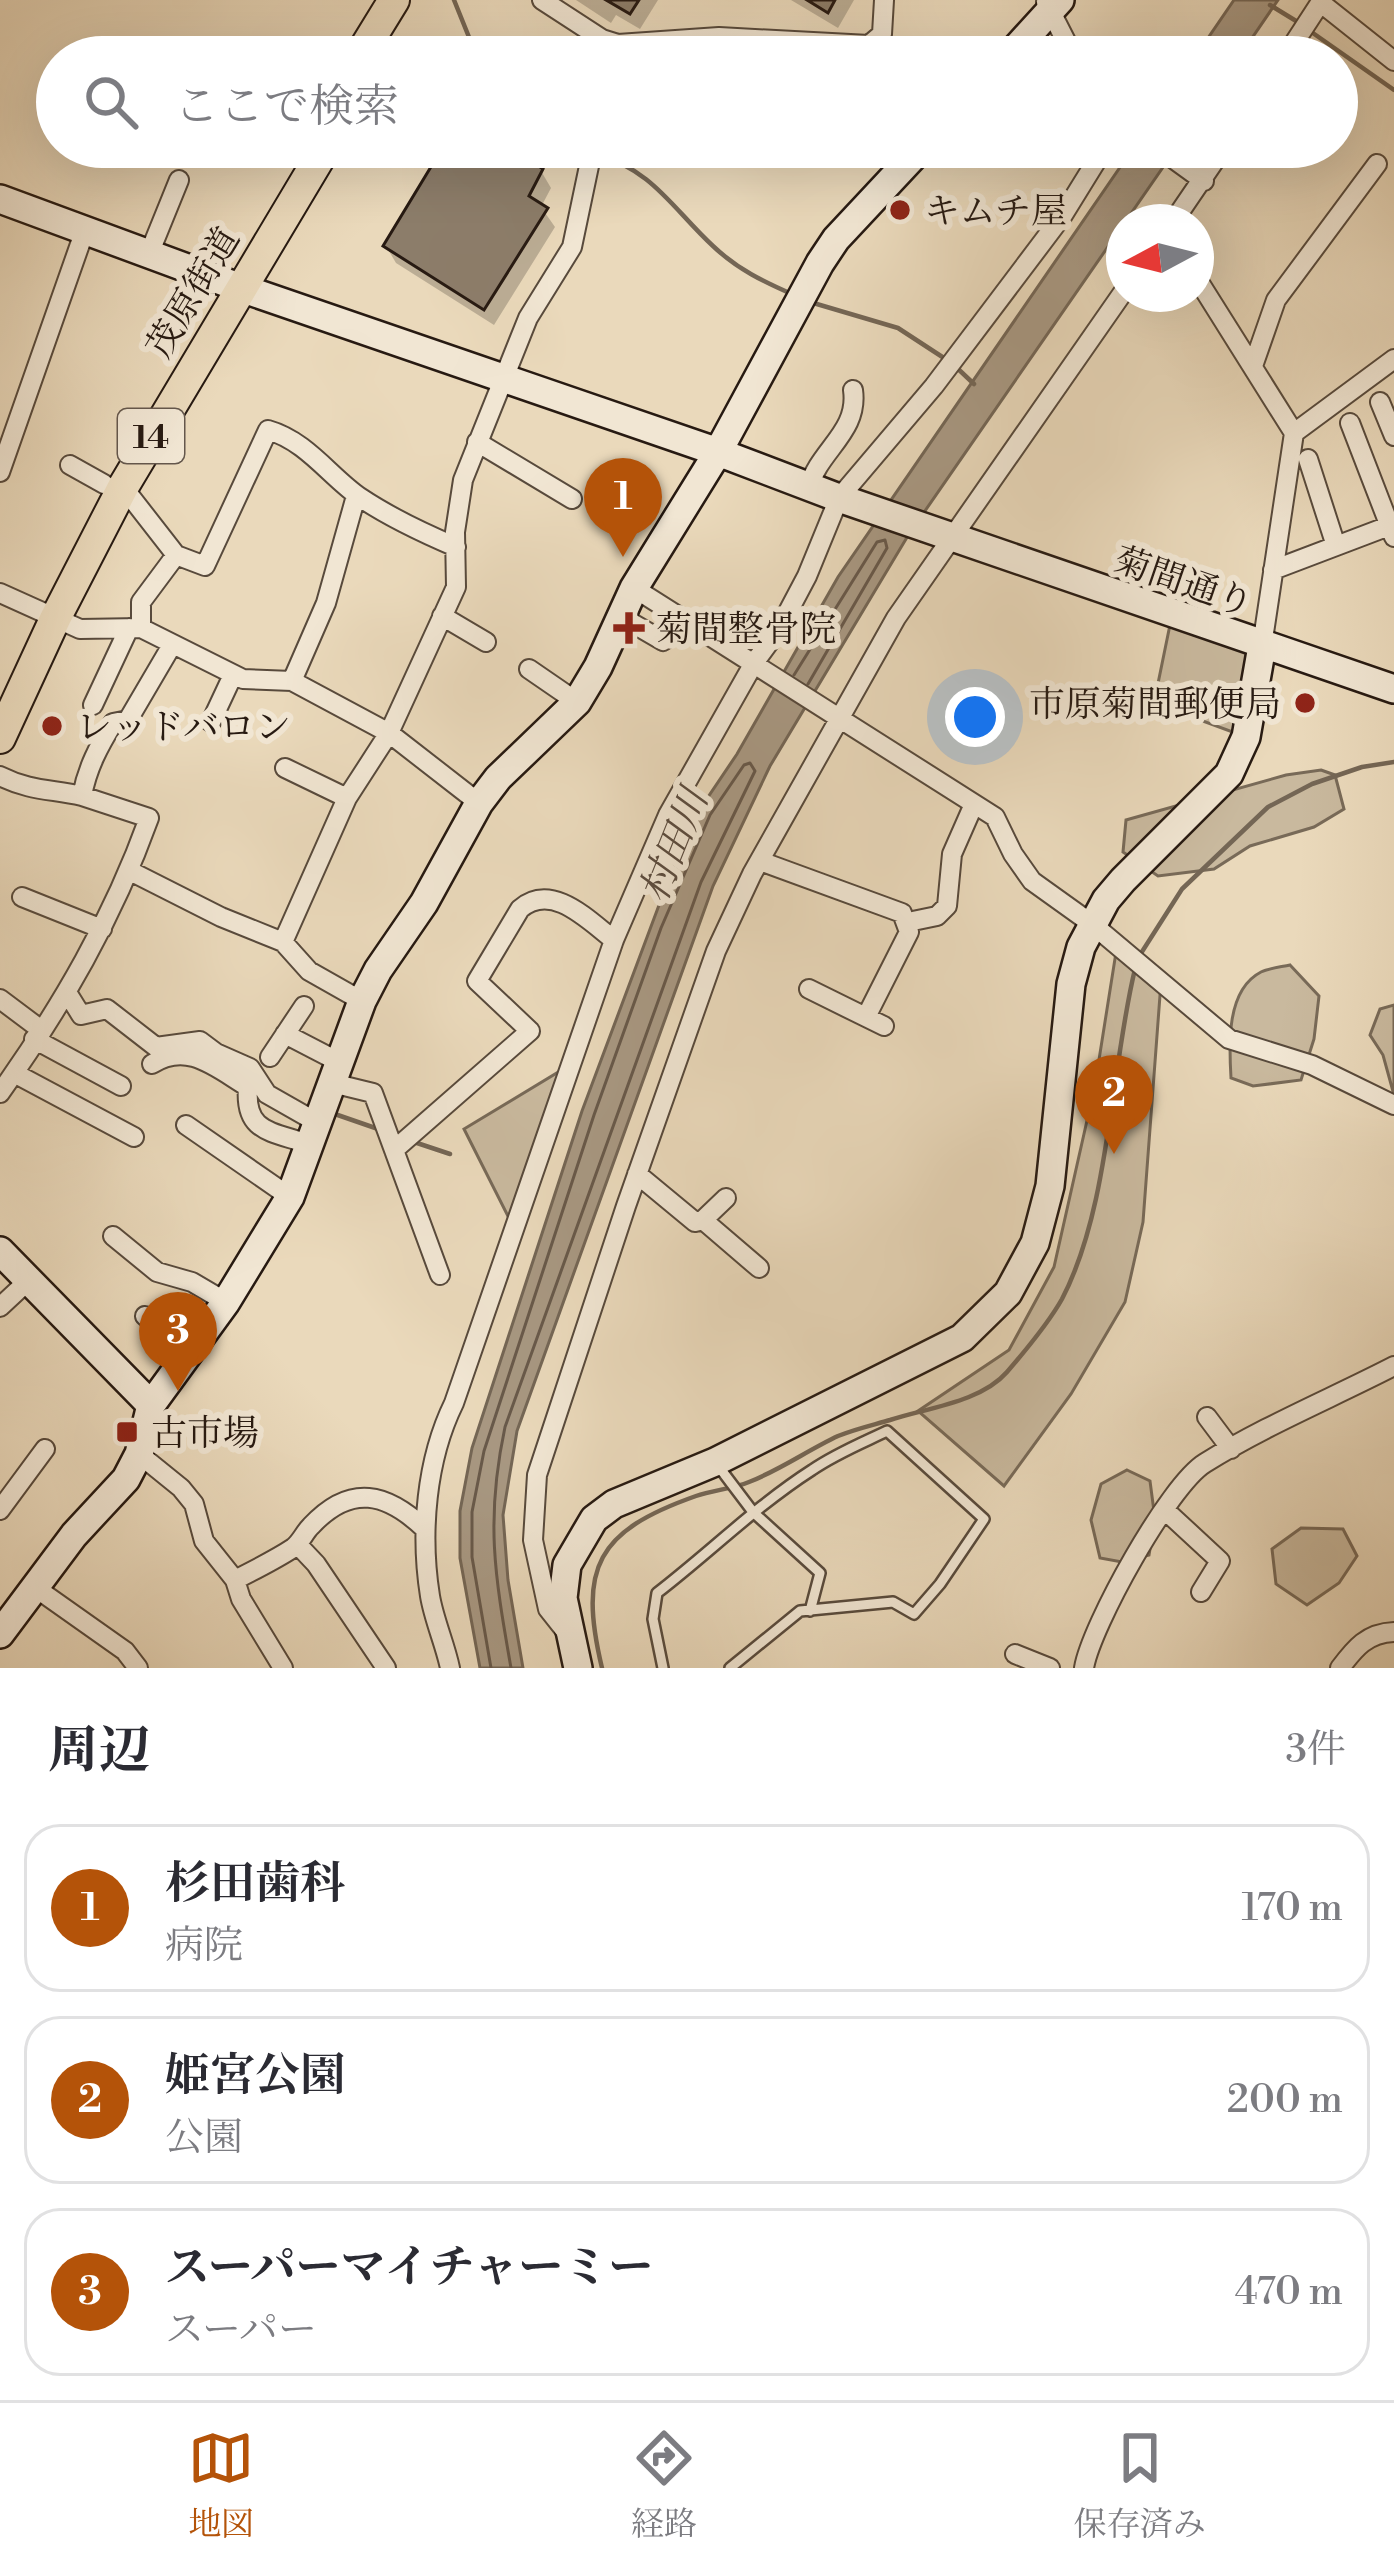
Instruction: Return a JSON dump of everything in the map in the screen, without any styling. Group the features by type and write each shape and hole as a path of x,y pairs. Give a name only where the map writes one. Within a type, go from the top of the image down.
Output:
{"main road":[{"path":"372,36 394,0"},
{"path":"393,36 415,0"},
{"name":"茂原街道","path":"0,699 293,168"},
{"name":"茂原街道","path":"232,284 312,168"},
{"name":"茂原街道","path":"0,738 47,616"}],"street":[{"path":"542,0 584,36"},
{"path":"880,36 884,0"},
{"path":"1299,36 1322,2 1394,61"},
{"path":"1025,36 1052,4 1065,36"},
{"path":"1253,366 1276,300 1377,164"},
{"path":"284,943 347,798 389,733 456,587 463,480 528,318 572,247 589,168"},
{"path":"1,1629 74,1535 109,1501 139,1454 152,1405 226,1302 290,1197 362,1001 479,803 498,778 577,702 634,588 718,452 820,262 902,168"},
{"path":"450,1668 430,1598 424,1529 441,1430 614,940 668,814 778,629 839,499 962,348 1063,215 1092,168"},
{"path":"1186,168 1204,181"},
{"path":"1187,204 1212,168"},
{"path":"149,254 179,180"},
{"name":"菊間通り","path":"0,199 839,499 1394,689"},
{"path":"1,466 85,230"},
{"path":"578,1668 563,1598 567,1565 594,1519 614,1504 715,1462 962,1338 1008,1293 1035,1243 1050,1186 1071,984 1092,924 1123,880 1229,774 1240,757 1262,646 1294,433 1214,305"},
{"path":"570,1636 548,1609 533,1540 537,1475 716,951 760,861 896,618 1109,312"},
{"path":"1294,433 1394,358"},
{"path":"809,487 815,463 850,422 853,390"},
{"path":"1380,402 1394,436"},
{"path":"1274,570 1393,529 1350,423"},
{"path":"70,465 114,485 176,556 205,566 268,430 325,465 356,496 456,547"},
{"path":"477,442 572,499"},
{"path":"1308,459 1336,546"},
{"path":"292,681 326,603 356,496"},
{"path":"93,705 135,628 141,602 176,556"},
{"path":"634,588 995,817 1012,854 1032,880 1229,1039 1312,1065 1394,1106"},
{"path":"0,593 80,628 135,628 233,675 262,682 292,681 389,733 479,803"},
{"path":"442,616 486,642"},
{"path":"620,616 663,641 688,622"},
{"path":"82,796 97,749 113,723 128,720 172,645"},
{"path":"529,669 577,702"},
{"path":"211,722 233,675"},
{"path":"285,768 347,798"},
{"path":"0,776 27,790 82,796 149,818 130,872 68,994 0,1093"},
{"path":"908,922 937,916 946,906 952,854 974,804"},
{"path":"760,861 902,913 908,922 909,932 875,1021 809,989"},
{"path":"130,872 284,943 309,971 362,1001"},
{"path":"22,897 102,929"},
{"path":"394,1150 530,1031 477,981 527,902 568,904 614,940"},
{"path":"68,994 81,1016 107,1009 156,1048 200,1041 250,1068 267,1094 314,1134"},
{"path":"0,999 37,1034 121,1086"},
{"path":"270,1057 304,1006"},
{"path":"285,1034 335,1072 373,1093 440,1275"},
{"path":"152,1064 166,1056 194,1054 248,1087 246,1108 257,1124 314,1134"},
{"path":"14,1073 134,1137"},
{"path":"186,1125 290,1197"},
{"path":"637,1174 695,1222 726,1198"},
{"path":"703,1220 759,1268"},
{"path":"113,1236 157,1272 192,1282 226,1302"},
{"path":"0,1251 152,1405"},
{"path":"0,1307 29,1280"},
{"path":"145,1316 188,1353"},
{"path":"1084,1668 1099,1620 1166,1511 1200,1466 1394,1366"},
{"path":"1207,1417 1231,1449"},
{"path":"0,1510 45,1448"},
{"path":"139,1454 182,1488 194,1504 204,1540 235,1580 241,1599 283,1668"},
{"path":"235,1580 298,1545 312,1524 352,1498 380,1497 400,1506 424,1529"},
{"path":"1166,1511 1220,1561 1201,1592"},
{"path":"298,1545 386,1668"},
{"path":"33,1586 125,1651 138,1668"},
{"path":"1340,1668 1357,1645 1376,1634 1394,1632"},
{"path":"1015,1654 1050,1668"}],"lane":[{"path":"663,1668 652,1619 657,1593 814,1468 887,1431 984,1519 914,1614 893,1602 800,1611 730,1668"},
{"path":"715,1462 753,1513 820,1573 810,1611"}],"shaded area":[{"path":"1172,615 1262,646 1246,737 1154,703"},
{"path":"1321,770 1335,775 1344,809 1314,827 1250,846 1214,869 1158,876 1123,852 1126,820 1286,775"},
{"path":"1117,946 1161,982 1143,1222 1125,1302 1071,1394 1004,1486 918,1411 1009,1350 1054,1267 1095,1085"},
{"path":"1290,965 1319,996 1314,1039 1301,1080 1253,1086 1231,1078 1232,1019 1241,992 1261,972"},
{"path":"1394,1005 1394,1095 1383,1055 1370,1035 1380,1009"},
{"path":"570,1065 514,1228 464,1129"},
{"path":"1127,1470 1150,1481 1155,1519 1149,1555 1122,1562 1100,1558 1091,1520 1101,1484"},
{"path":"1301,1528 1343,1529 1357,1556 1339,1583 1307,1605 1276,1584 1272,1549"}],"water":[{"path":"1234,0 1278,0 1253,36 1209,36"},
{"path":"1120,168 1162,168 1138,204 1106,204 1106,250 909,534 770,766 713,886 517,1431 503,1515 523,1668 480,1668 460,1558 460,1511 472,1448 582,1111 674,865 700,809 737,754 838,577"}],"building":[{"path":"606,0 639,0 630,14"},
{"path":"807,0 835,0 828,13"},
{"path":"430,168 543,169 529,196 548,208 484,310 383,246"}],"waterway":[{"path":"454,0 469,36"},
{"path":"1270,5 1301,24"},
{"path":"1310,31 1317,36"},
{"path":"1358,65 1394,90"},
{"path":"629,168 661,192 732,262 794,295"},
{"path":"810,302 898,328 947,360"},
{"path":"956,367 974,384"},
{"path":"1138,958 1182,889 1268,807 1312,784 1394,762"},
{"path":"602,1668 595,1633 595,1578 616,1539 636,1523 696,1496 760,1477 844,1434 983,1390 1007,1372 1036,1337 1062,1299 1090,1223 1135,969"},
{"path":"329,1112 381,1130"},
{"path":"414,1142 450,1154"}],"place":[{"name":"キムチ屋","path":"900,210"},
{"name":"杉田歯科","path":"623,557"},
{"name":"菊間整骨院","path":"629,628"},
{"name":"市原菊間郵便局","path":"1305,703"},
{"name":"レッドバロン","path":"52,726"},
{"name":"姫宮公園","path":"1114,1154"},
{"name":"スーパーマイチャーミー","path":"178,1391"},
{"name":"古市場","path":"127,1432"}],"water label":[{"name":"村田川","path":"673,845"}]}
